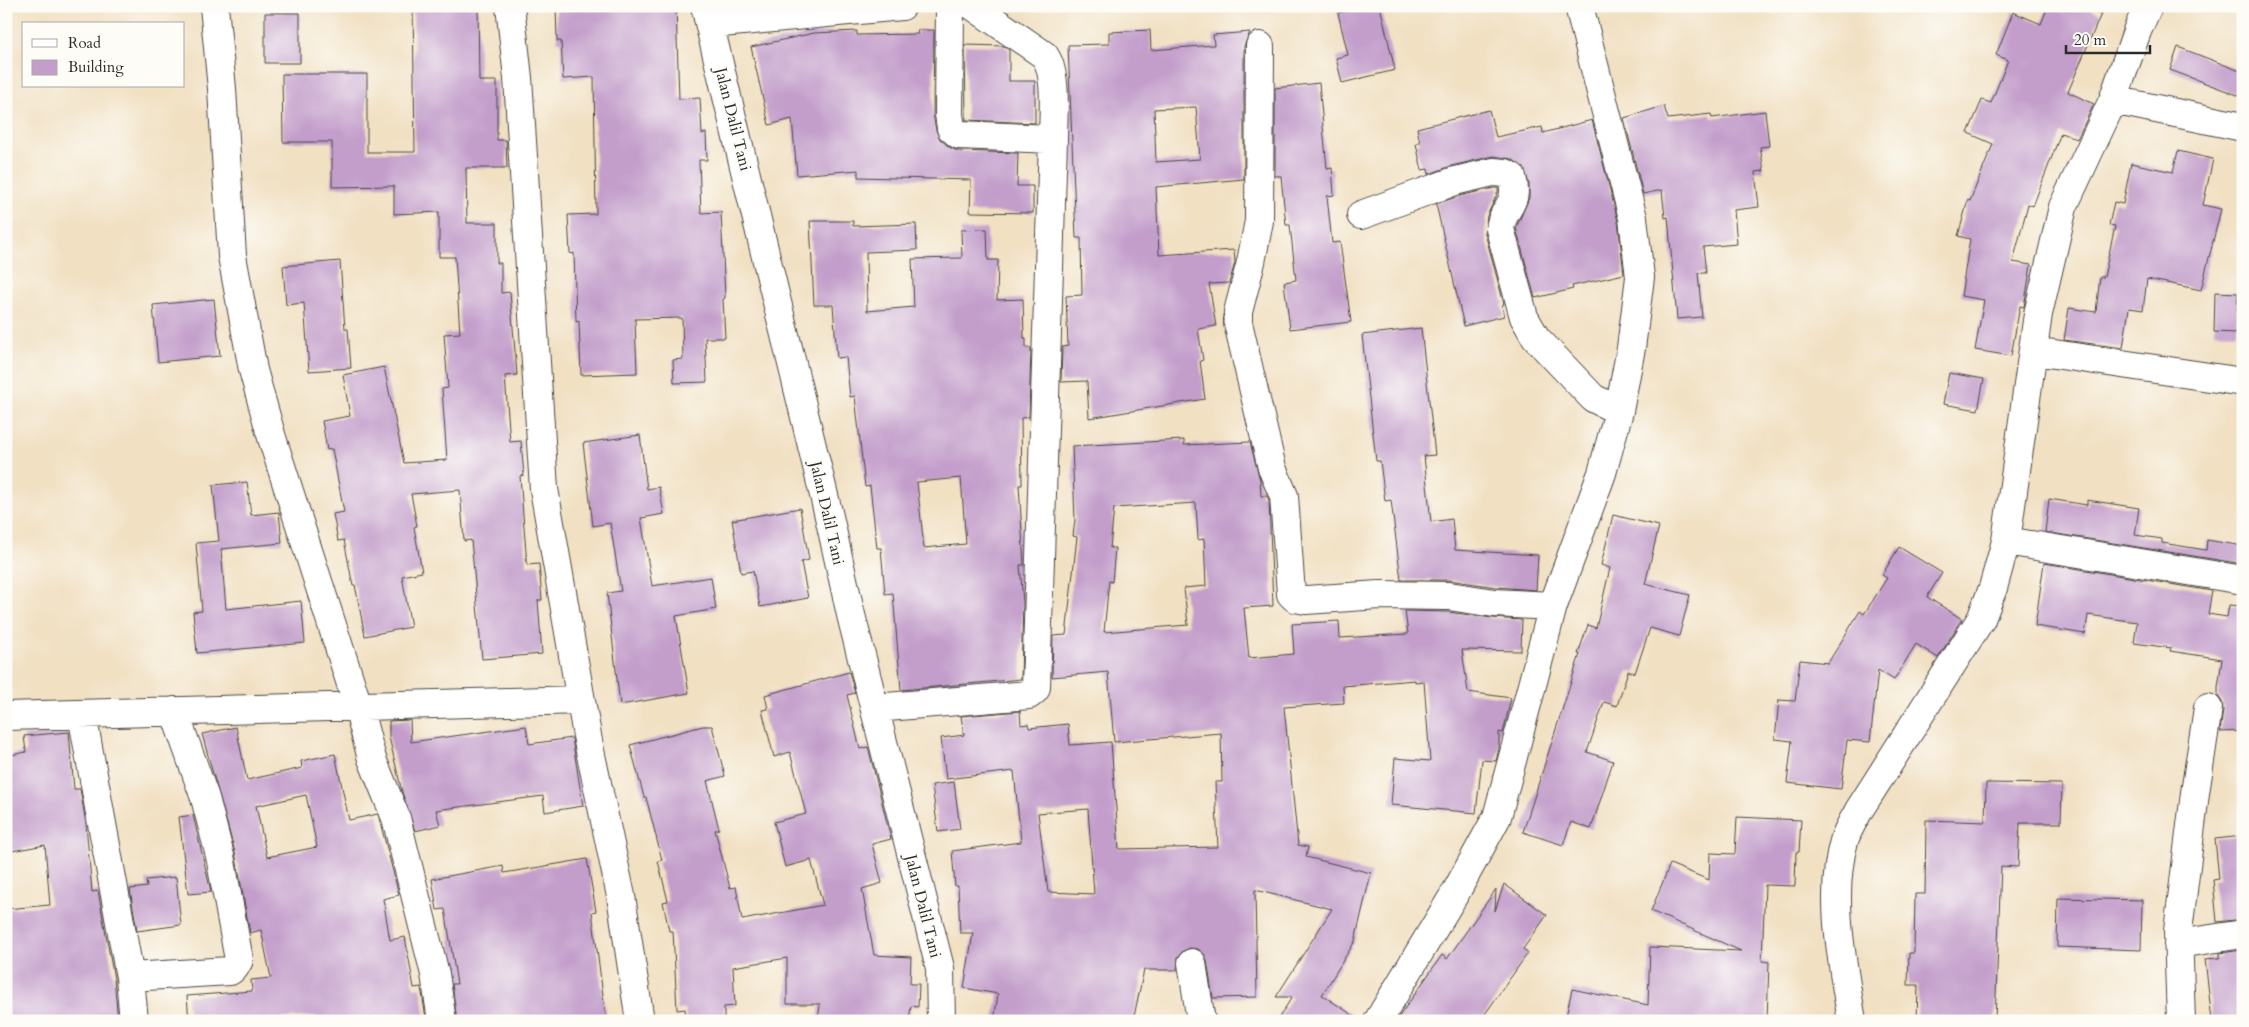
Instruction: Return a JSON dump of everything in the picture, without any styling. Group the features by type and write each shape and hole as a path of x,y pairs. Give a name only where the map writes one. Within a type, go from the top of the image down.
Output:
{"street":[{"path":"214,6 222,89 232,256 253,370 272,438 358,706 372,759 396,818 435,974 442,1021"},
{"path":"510,6 518,78 544,489 581,700 621,896 640,1021"},
{"path":"708,15 902,6"},
{"path":"950,6 949,114 951,128 959,135 1053,139"},
{"path":"875,708 1029,695 1035,690 1053,139 1052,77 1049,61 1038,50 973,6"},
{"path":"1378,1021 1457,890 1496,817 1553,606 1602,473 1619,411 1632,348 1640,278 1633,218 1580,6"},
{"path":"1852,1021 1840,946 1837,886 1844,840 1859,810 1981,619 1993,588 2006,540 2038,314 2063,207 2113,100 2136,31 2148,6"},
{"name":"Jalan Dalil Tani","path":"708,15 851,614 940,968 941,1021"},
{"path":"1260,46 1259,221 1252,262 1238,312 1238,323 1272,468 1284,496 1291,594 1294,598 1306,600 1379,595 1449,596 1494,603 1553,606"},
{"path":"2113,100 2243,127"},
{"path":"1361,215 1455,181 1493,172 1505,173 1512,177 1516,190 1514,200 1501,221 1500,230 1524,316 1536,338 1593,398 1619,411"},
{"path":"2034,351 2243,382"},
{"path":"2006,540 2243,580"},
{"path":"6,716 581,700"},
{"path":"2181,1021 2178,931 2194,793 2208,708"},
{"path":"130,977 230,971 239,960 220,856 205,798 174,711"},
{"path":"82,714 130,977 134,1021"},
{"path":"2178,944 2243,934"},
{"path":"1192,963 1201,1021"}],"building":[{"path":"413,6 478,6 479,81 497,81 497,140 506,140 507,168 466,168 467,223 497,223 497,263 501,263 501,293 510,292 517,375 505,376 510,442 521,441 524,475 520,476 527,565 539,564 542,600 538,600 542,654 482,659 471,540 464,541 460,490 411,494 417,526 414,527 422,572 402,576 411,627 365,636 344,540 338,541 333,514 344,512 332,449 327,450 322,421 350,416 343,375 384,367 404,463 447,460 442,389 448,388 444,334 460,333 455,257 439,257 439,212 394,214 394,186 332,187 332,142 283,142 282,74 367,74 367,152 415,152"},
{"path":"556,6 676,6 679,99 700,98 702,134 706,133 707,160 699,160 701,213 721,212 725,338 705,338 707,382 674,383 673,360 683,359 682,318 635,319 637,373 581,375 579,321 576,322 574,253 570,254 568,215 596,214 594,77 563,79 561,41 557,41"},
{"path":"1367,6 1380,6 1395,70 1342,83 1336,58 1348,55 1338,13"},
{"path":"2048,6 2082,6 2101,14 2068,92 2094,104 2077,139 2061,133 2033,206 2028,204 2013,262 2031,265 2024,307 2020,306 2011,356 1975,350 1984,300 1961,296 1970,239 1958,236 1968,200 1970,201 1993,144 1968,133 1982,100 1991,103 2008,60 1996,55 2013,12 2041,24"},
{"path":"265,13 300,13 300,63 265,63"},
{"path":"917,30 934,30 933,114 940,139 949,147 958,151 1018,153 1017,186 1033,186 1033,213 970,212 971,180 858,177 858,170 797,175 792,119 769,125 751,47 814,33 857,31 857,35 918,34"},
{"path":"1150,30 1151,50 1214,45 1213,35 1250,32 1244,46 1244,179 1156,187 1159,255 1234,250 1235,263 1229,283 1209,284 1216,326 1198,329 1203,360 1200,361 1205,399 1089,418 1087,381 1061,382 1062,347 1068,346 1066,296 1082,295 1081,238 1076,238 1068,45 1109,44 1109,32","holes":["1196,107 1200,159 1156,162 1154,109"]},
{"path":"965,45 1004,46 1009,50 1009,81 1035,81 1035,123 966,120"},
{"path":"2178,47 2243,72 2243,97 2170,70"},
{"path":"1319,83 1327,169 1332,168 1334,195 1327,196 1332,243 1340,242 1351,322 1290,329 1284,282 1296,280 1290,225 1286,225 1281,176 1275,176 1275,88"},
{"path":"1664,106 1668,119 1711,114 1712,118 1765,111 1769,146 1760,147 1764,171 1755,172 1759,207 1734,210 1737,244 1703,247 1706,273 1698,273 1702,317 1677,319 1668,217 1665,218 1662,190 1643,194 1624,118"},
{"path":"1489,110 1496,137 1542,127 1543,133 1592,120 1618,221 1624,274 1572,286 1573,289 1535,298 1516,228 1529,198 1529,184 1524,168 1512,159 1494,156 1451,166 1429,174 1428,169 1422,170 1416,144 1420,143 1417,128"},
{"path":"2178,151 2213,159 2203,205 2221,209 2201,290 2147,279 2143,310 2129,308 2123,348 2064,340 2069,308 2096,312 2100,277 2104,277 2115,226 2109,225 2114,202 2123,204 2131,163 2173,172"},
{"path":"1498,188 1498,192 1487,216 1485,233 1504,304 1502,305 1504,316 1464,326 1436,204 1459,196"},
{"path":"810,221 853,221 853,226 916,224 917,250 866,252 867,311 914,307 912,259 962,258 961,230 987,229 988,260 998,260 997,300 1023,299 1024,338 1026,338 1026,348 1031,348 1029,417 1021,418 1022,485 1019,485 1024,565 1020,565 1023,602 1021,679 901,690 893,593 885,594 881,548 877,548 870,486 865,487 855,396 850,397 846,357 837,358 833,305 814,305","holes":["961,478 966,544 924,548 917,482"]},
{"path":"340,261 345,329 348,329 351,368 309,371 304,303 286,305 283,266"},
{"path":"2215,292 2238,293 2236,333 2214,332"},
{"path":"214,299 220,356 158,362 153,305"},
{"path":"1421,328 1435,455 1424,456 1431,522 1452,519 1455,550 1538,555 1536,590 1496,587 1449,580 1401,580 1391,500 1385,501 1380,461 1376,461 1362,335"},
{"path":"1949,373 1984,379 1978,410 1943,404"},
{"path":"640,435 647,489 659,487 664,514 641,518 652,586 711,577 716,609 676,616 689,693 620,705 607,593 621,591 610,523 593,526 583,443"},
{"path":"1184,440 1184,445 1250,442 1260,480 1261,496 1267,496 1269,500 1273,606 1244,608 1249,658 1294,654 1292,624 1339,621 1340,638 1408,634 1405,611 1448,612 1522,620 1521,651 1462,650 1468,692 1511,698 1503,733 1499,732 1499,749 1496,761 1482,760 1476,813 1391,805 1395,758 1430,761 1424,681 1415,682 1415,680 1343,686 1344,703 1284,707 1298,845 1308,847 1306,857 1371,873 1355,941 1322,995 1362,1021 1277,1021 1292,997 1276,997 1332,909 1255,890 1257,997 1213,998 1207,961 1204,954 1198,949 1190,948 1183,951 1178,957 1177,970 1144,970 1133,1021 994,1021 998,994 964,988 973,933 960,933 958,886 955,886 952,851 1021,842 1014,771 946,779 941,738 964,735 961,716 1020,711 1021,725 1028,724 1029,728 1068,724 1070,745 1111,742 1119,849 1218,847 1215,782 1222,782 1221,733 1114,742 1108,672 1052,677 1053,636 1066,635 1077,537 1073,536 1075,520 1072,446","holes":["1196,503 1198,540 1204,539 1206,586 1184,588 1188,625 1104,632 1109,581 1112,582 1115,548 1110,548 1114,508","1088,809 1094,894 1048,892 1038,813"]},
{"path":"247,482 251,515 279,512 282,543 221,549 226,609 301,601 305,643 197,653 193,612 202,611 196,543 219,541 213,485"},
{"path":"2049,499 2087,505 2087,500 2139,508 2135,535 2162,539 2162,543 2206,550 2207,540 2243,546 2243,564 2045,532"},
{"path":"800,508 809,560 801,562 808,598 760,607 753,571 741,573 732,520"},
{"path":"1613,515 1659,526 1645,584 1690,595 1679,636 1650,628 1635,673 1628,671 1617,706 1604,702 1587,752 1613,761 1591,829 1571,822 1563,845 1523,832 1588,625 1596,628 1610,568 1601,565"},
{"path":"1899,547 1942,573 1927,597 1962,619 1938,658 1916,644 1894,680 1878,670 1870,742 1847,740 1841,789 1787,783 1792,741 1775,739 1779,700 1795,701 1800,660 1828,663 1860,611 1864,614 1887,578 1882,575"},
{"path":"2044,563 2212,591 2208,614 2227,617 2229,605 2243,606 2243,731 2220,732 2223,710 2222,702 2218,696 2218,687 2222,659 2170,651 2171,648 2134,643 2137,622 2088,615 2085,634 2035,626"},
{"path":"849,672 855,693 847,695 860,749 868,747 891,839 872,844 882,883 862,889 874,955 911,957 910,984 919,984 918,1007 911,1006 909,1021 818,1021 820,1004 787,1004 787,958 733,967 735,1006 724,1007 724,1021 686,1021 685,1009 677,1010 673,931 669,931 663,902 668,901 658,861 662,860 630,745 703,726 712,726 725,776 707,781 719,829 715,830 730,888 736,887 742,920 823,905 811,860 785,867 774,822 806,814 790,752 774,757 762,710 768,709 765,695"},
{"path":"410,720 411,742 526,726 529,744 572,738 583,806 545,812 543,796 436,810 440,825 415,831 402,792 389,737 389,721"},
{"path":"236,727 247,780 302,768 301,761 335,754 349,820 378,814 399,895 383,899 390,940 405,937 414,988 421,987 426,1018 393,1021 316,1021 316,1016 251,1021 189,1021 187,996 252,991 251,980 271,978 261,930 250,933 235,852 202,734","holes":["306,795 317,847 267,857 256,806"]},
{"path":"69,732 74,789 80,789 86,824 92,892 98,891 114,979 118,1021 6,1021 6,909 50,905 45,845 6,852 6,756 26,752 24,736"},
{"path":"954,782 960,829 938,832 932,785"},
{"path":"1986,783 2062,784 2061,823 2020,823 2018,867 2001,866 1995,1021 1917,1021 1918,985 1908,985 1909,953 1914,953 1915,894 1925,894 1926,820 1985,822"},
{"path":"193,815 211,892 188,894 179,817"},
{"path":"1737,817 1801,820 1799,852 1796,852 1795,886 1765,885 1762,961 1769,962 1767,1021 1565,1021 1572,989 1648,1005 1650,947 1741,951 1651,911 1670,864 1709,880 1710,853 1735,854"},
{"path":"2243,836 2243,919 2217,922 2213,880 2219,879 2215,839"},
{"path":"587,859 596,911 592,912 606,1018 583,1021 457,1021 452,984 457,984 445,909 437,910 432,879 503,866 504,873"},
{"path":"176,877 181,925 137,931 130,889 147,887 146,880"},
{"path":"1504,884 1547,915 1523,949 1528,953 1480,1021 1396,1021 1442,955 1447,959 1496,889 1495,911"},
{"path":"2058,898 2142,900 2141,950 2057,947"},
{"path":"2243,950 2243,1021 2212,1021 2205,959 2220,958 2220,953"}]}
